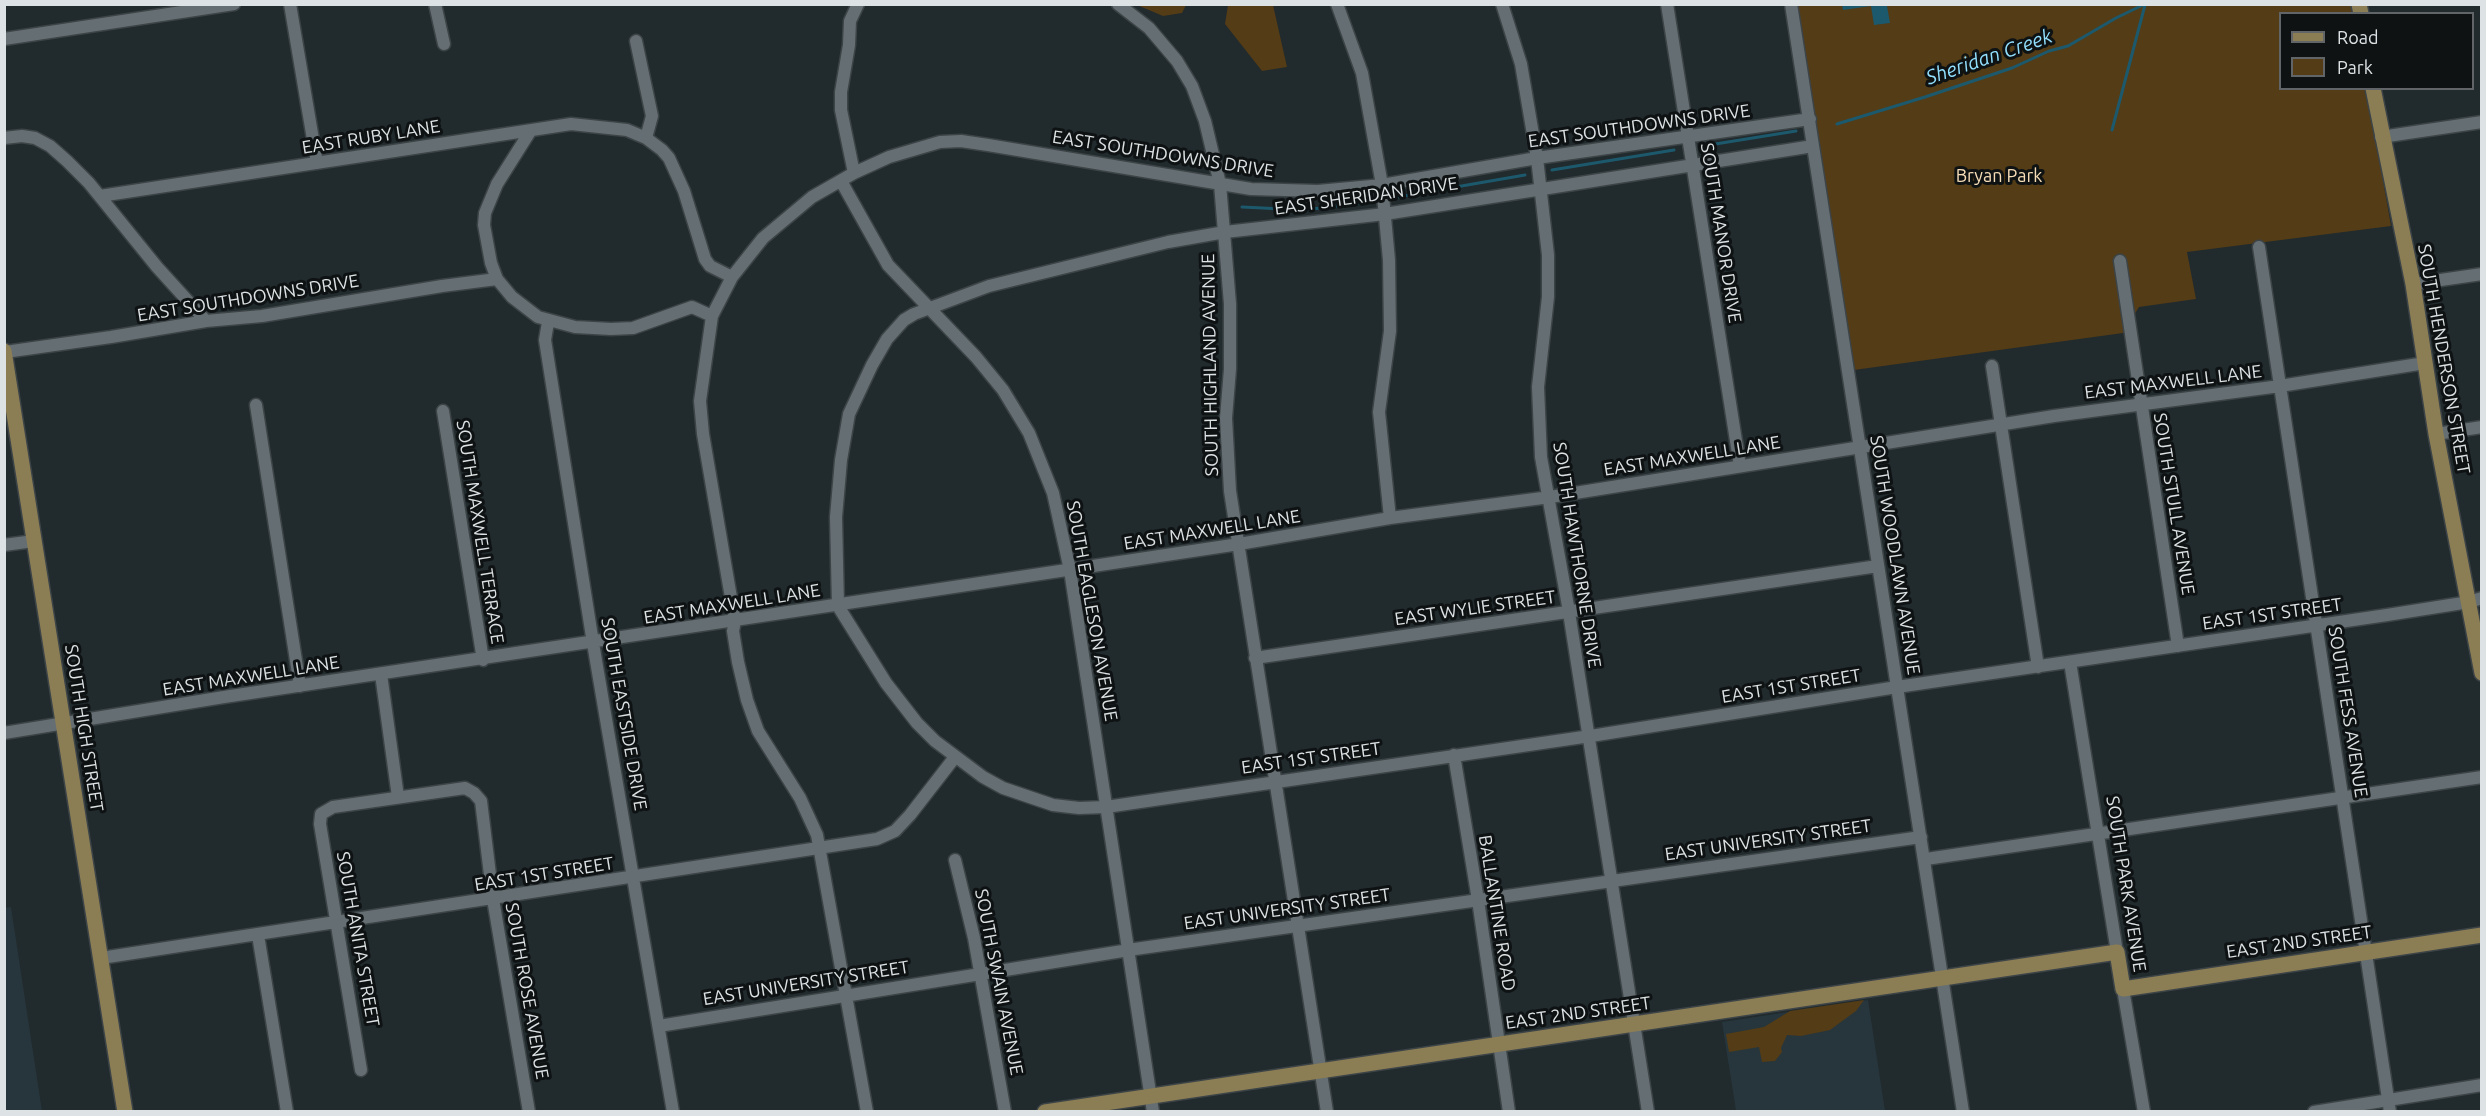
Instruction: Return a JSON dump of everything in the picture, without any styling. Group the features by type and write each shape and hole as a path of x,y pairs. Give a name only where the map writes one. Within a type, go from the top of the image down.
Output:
{"street":[{"path":"4,39 234,4"},
{"path":"290,4 317,163"},
{"path":"435,4 444,44"},
{"path":"854,173 841,110 841,92 849,45 850,21 858,4"},
{"name":"SOUTH HIGHLAND AVENUE","path":"1118,4 1149,28 1177,61 1192,86 1204,121 1220,184 1230,304 1230,369 1226,418 1230,491 1327,1112"},
{"path":"1337,4 1360,65 1372,118 1385,214 1390,331 1379,412 1390,518"},
{"name":"SOUTH HAWTHORNE DRIVE","path":"1502,4 1521,64 1538,158 1548,255 1548,297 1538,387 1541,458 1550,497 1569,612 1648,1112"},
{"name":"SOUTH MANOR DRIVE","path":"1667,4 1740,466"},
{"name":"SOUTH WOODLAWN AVENUE","path":"1791,4 1926,860 1963,1112"},
{"path":"636,42 652,116 646,138 662,150 675,171 697,228 705,258 710,266 732,277"},
{"name":"SOUTH HENDERSON STREET","path":"2373,90 2381,137 2413,284 2436,434 2475,600 2481,672"},
{"name":"EAST SOUTHDOWNS DRIVE","path":"867,1112 820,849 806,810 752,716 738,662 733,631 735,621 703,434 700,401 712,316 732,277 775,227 812,197 854,173 912,148 952,141 1251,189 1302,191 1382,185 1538,158 1810,119"},
{"path":"2381,137 2481,122"},
{"name":"EAST RUBY LANE","path":"100,196 571,124 598,125 627,130 646,138"},
{"path":"531,130 496,184 485,213 486,244 497,279 505,290 519,304 548,322 575,327 621,329 646,325 692,308 712,316"},
{"path":"4,138 22,136 35,138 50,146 89,183 157,267 206,321"},
{"name":"EAST SHERIDAN DRIVE","path":"838,606 836,517 841,460 849,414 887,339 904,320 929,308 967,292 1168,242 1225,232 1385,214 1813,146"},
{"name":"SOUTH EAGLESON AVENUE","path":"841,181 888,265 976,357 1003,390 1029,433 1053,493 1070,570 1151,1104"},
{"name":"SOUTH FESS AVENUE","path":"2259,247 2389,1106"},
{"name":"SOUTH STULL AVENUE","path":"2120,261 2178,646"},
{"path":"2413,284 2481,274"},
{"name":"EAST SOUTHDOWNS DRIVE","path":"5,351 111,338 206,321 248,318 497,279"},
{"name":"SOUTH EASTSIDE DRIVE","path":"548,322 545,340 593,643 673,1112"},
{"name":"SOUTH HIGH STREET","path":"5,351 125,1112"},
{"name":"EAST MAXWELL LANE","path":"4,733 1239,544 1390,518 1550,497 2002,424 2280,386 2425,363"},
{"path":"1992,366 2038,667"},
{"path":"256,405 300,686"},
{"name":"SOUTH MAXWELL TERRACE","path":"442,411 483,660"},
{"path":"2436,434 2481,427"},
{"path":"4,545 34,540"},
{"name":"EAST WYLIE STREET","path":"1255,658 1878,566"},
{"name":"EAST 1ST STREET","path":"838,606 901,704 935,741 955,757 983,777 1038,801 1067,807 1106,807 2316,626 2475,600"},
{"name":"SOUTH PARK AVENUE","path":"2070,662 2144,1112"},
{"path":"381,674 398,797"},
{"name":"BALLANTINE ROAD","path":"1454,756 1509,1112"},
{"name":"EAST 1ST STREET","path":"101,958 337,924 878,839 895,831 955,757"},
{"path":"1926,860 2481,777"},
{"name":"SOUTH ROSE AVENUE","path":"398,797 458,787 471,790 481,801 493,899 530,1112"},
{"name":"SOUTH ANITA STREET","path":"361,1070 320,824 321,814 333,807 398,797"},
{"name":"EAST UNIVERSITY STREET","path":"659,1026 1127,950 1921,837"},
{"name":"SOUTH SWAIN AVENUE","path":"956,860 981,973 1005,1112"},
{"path":"258,935 287,1112"},
{"name":"EAST 2ND STREET","path":"2123,989 2481,935"},
{"name":"EAST 2ND STREET","path":"1045,1112 1151,1104 1321,1071 2117,952"},
{"path":"2314,1112 2389,1106 2481,1085"}],"shaded area":[{"path":"11,907 42,1111 5,1111 4,908"},
{"path":"1868,1000 1885,1111 1736,1111 1722,1022"}],"green space":[{"path":"1137,5 1186,5 1182,13 1163,16"},
{"path":"1228,5 1273,5 1287,67 1262,71 1225,24"},
{"name":"Bryan Park","path":"1798,5 2352,5 2353,12 2279,12 2279,90 2367,90 2391,226 2187,252 2196,299 2139,307 2123,333 1854,370"},
{"path":"1864,1000 1856,1011 1830,1030 1801,1036 1787,1035 1781,1048 1782,1052 1775,1061 1762,1062 1759,1047 1729,1052 1726,1034 1764,1027 1790,1011"}],"water":[{"path":"1842,5 1892,5 1887,6 1890,23 1874,25 1871,6 1843,10"}],"waterway":[{"name":"Sheridan Creek","path":"1837,124 2012,68 2049,51 2068,46 2145,4"},
{"path":"2112,130 2145,5"},
{"name":"Sheridan Creek","path":"1703,146 1796,131"},
{"name":"Sheridan Creek","path":"1552,170 1674,150"},
{"name":"Sheridan Creek","path":"1398,197 1525,175"},
{"name":"Sheridan Creek","path":"1242,207 1304,210 1369,202"}]}
